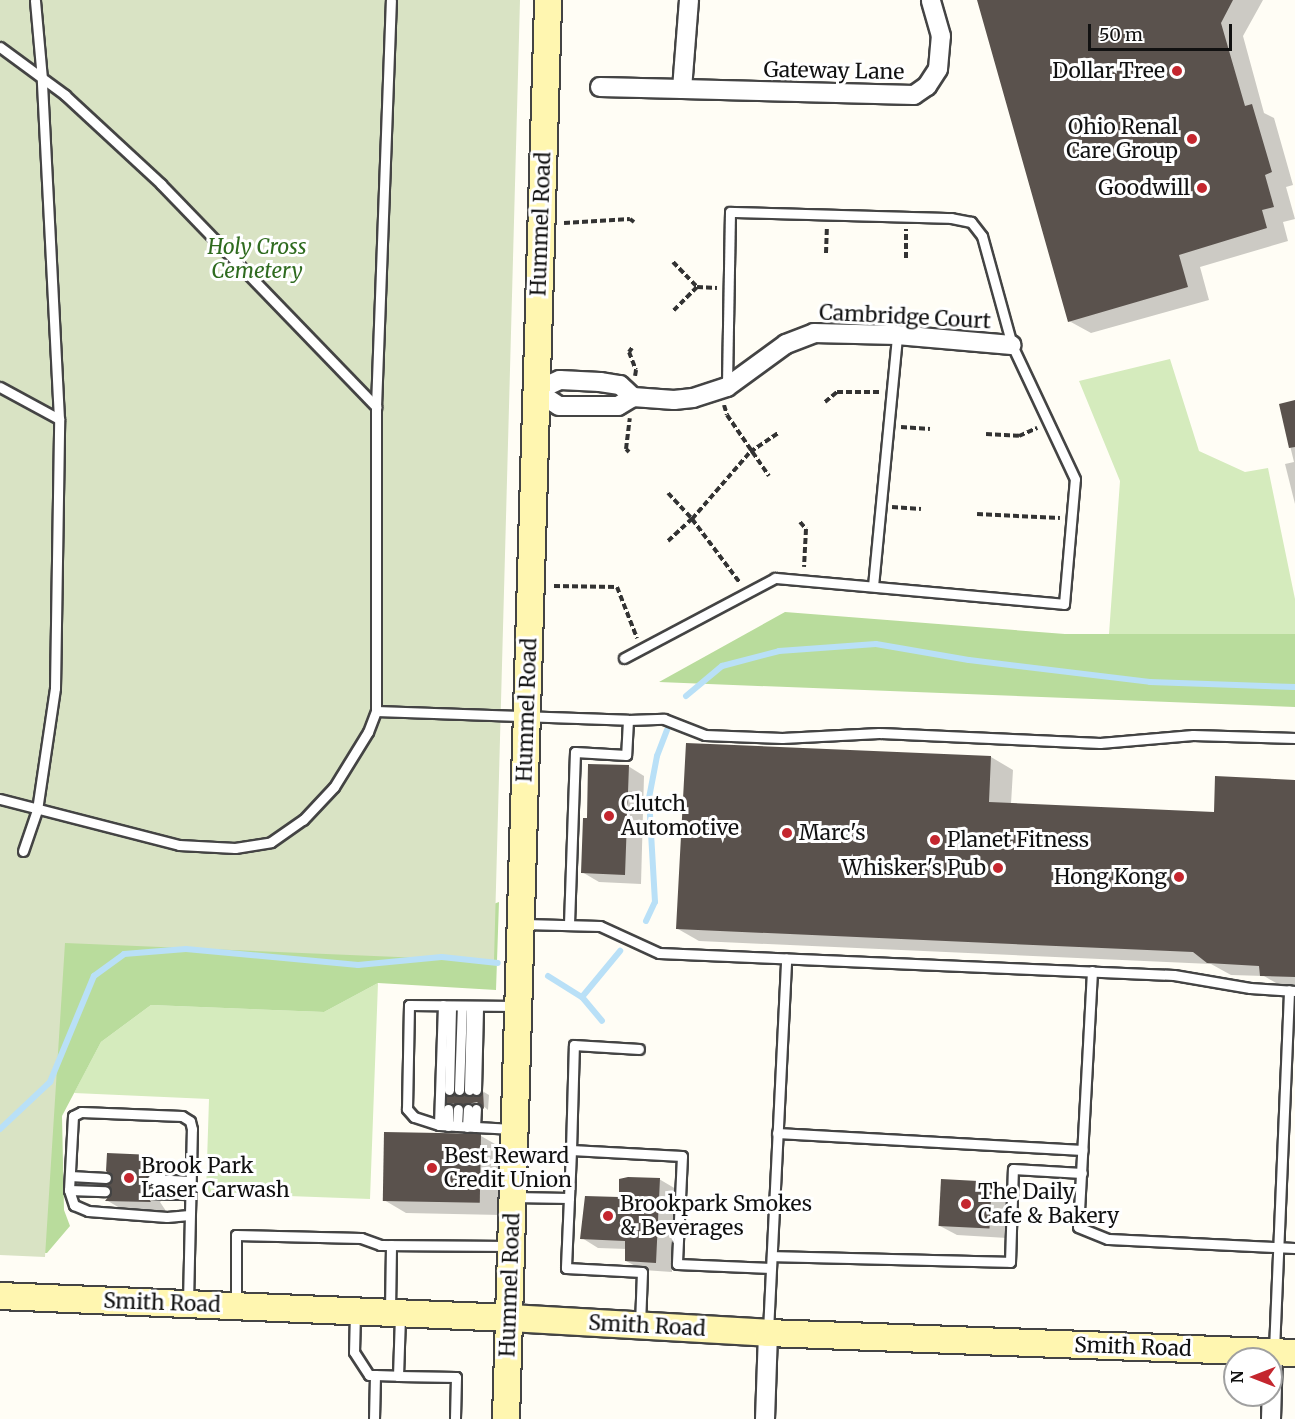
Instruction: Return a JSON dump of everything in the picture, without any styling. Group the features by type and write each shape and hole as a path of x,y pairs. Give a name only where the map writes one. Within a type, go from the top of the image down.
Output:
{"street":[{"name":"Hummel Road","path":"506,1419 548,0"},
{"path":"682,89 689,0"},
{"name":"Gateway Lane","path":"600,87 914,95 927,86 938,69 941,36 931,0"},
{"name":"Cambridge Court","path":"536,391 559,406 618,406 633,397 674,400 693,398 727,387 774,352 801,337 834,332 1012,345"},
{"name":"Cambridge Court","path":"536,391 560,380 600,382 620,385 633,397"},
{"name":"Smith Road","path":"0,1296 510,1318 768,1333 1284,1353"},
{"path":"765,1419 768,1333"},
{"path":"1271,1419 1284,1353"}],"lane":[{"path":"23,852 37,810 55,688 58,419 42,79 35,0"},
{"path":"0,799 179,844 234,848 271,842 303,820 334,787 368,732 376,711 376,407 391,0"},
{"path":"0,47 65,95 161,184 376,407"},
{"path":"624,658 775,578 1064,604 1075,479 1012,345 982,236 971,222 951,218 730,212 727,387"},
{"path":"873,586 897,335"},
{"path":"0,387 58,419"},
{"path":"376,711 628,720 664,718 705,735 782,738 879,733 1100,743 1193,735 1295,738"},
{"path":"569,925 575,752 626,754 628,720"},
{"path":"521,924 608,928 658,953 1174,975 1250,988 1292,990 1277,1247 1284,1353"},
{"path":"768,1333 786,958"},
{"path":"1092,972 1078,1227 1097,1237 1295,1248"},
{"path":"515,1129 457,1126 414,1117 407,1109 409,1005 519,1006"},
{"path":"447,1005 463,1090"},
{"path":"447,1005 457,1126"},
{"path":"463,1090 471,1006"},
{"path":"463,1090 471,1006"},
{"path":"639,1048 574,1045 566,1268 642,1272 640,1326"},
{"path":"457,1126 463,1109 457,1126"},
{"path":"188,1304 192,1129 190,1121 182,1116 92,1112 81,1112 73,1116 69,1190 74,1206 88,1212 167,1217 189,1215"},
{"path":"777,1134 1083,1150"},
{"path":"571,1150 682,1156 677,1264 771,1268"},
{"path":"772,1256 1010,1262 1013,1170 1082,1173"},
{"path":"70,1176 106,1178"},
{"path":"152,1179 190,1180"},
{"path":"69,1190 105,1191"},
{"path":"151,1193 189,1194"},
{"path":"513,1197 569,1198"},
{"path":"236,1306 236,1235 361,1238 380,1245 512,1246"},
{"path":"391,1245 398,1376"},
{"path":"355,1311 354,1352 369,1375 456,1377 454,1419"},
{"path":"374,1419 375,1375"}],"path":[{"path":"564,223 630,219 634,222"},
{"path":"826,240 826,253"},
{"path":"906,242 906,258"},
{"path":"673,262 699,287 673,311"},
{"path":"629,452 626,449 636,370 629,352 632,348"},
{"path":"825,402 837,392 864,391"},
{"path":"727,415 769,476"},
{"path":"914,428 930,429"},
{"path":"668,541 692,519 752,451 778,433"},
{"path":"986,434 1019,436 1026,433"},
{"path":"668,493 734,572"},
{"path":"908,508 921,509"},
{"path":"977,514 1072,519"},
{"path":"800,522 806,529 805,555"},
{"path":"554,586 617,587 632,626"}],"green space":[{"name":"Holy Cross Cemetery","path":"0,0 520,0 494,961 65,943 45,1257 0,1255"},
{"path":"1170,359 1199,451 1245,472 1268,468 1295,599 1295,634 1109,634 1120,481 1079,381"},
{"path":"785,612 1065,634 1295,634 1295,707 659,682"},
{"path":"499,902 496,990 378,983 324,1012 151,1005 101,1042 62,1116 64,1210 70,1226 47,1253 0,1253 0,954 65,920 422,929"},
{"path":"378,983 370,1199 206,1193 209,1099 74,1093 101,1042 151,1005 324,1012"}],"building":[{"path":"977,0 1233,0 1221,23 1245,106 1252,104 1272,172 1265,175 1274,207 1262,210 1267,228 1179,255 1188,287 1068,322"},
{"path":"1295,400 1295,447 1289,448 1279,404"},
{"path":"686,743 991,756 989,802 1214,812 1215,776 1295,780 1295,977 1260,976 1259,966 1207,963 1193,952 676,929"},
{"path":"588,764 629,765 625,875 581,873 583,818 587,818"},
{"path":"483,1090 484,1109 477,1102 463,1105 447,1103 447,1096 464,1094 476,1097"},
{"name":"Best Reward Credit Union","path":"384,1132 481,1134 480,1203 383,1201"},
{"name":"Brook Park Laser Carwash","path":"107,1153 153,1155 152,1172 145,1179 151,1186 144,1192 151,1202 105,1201 112,1192 107,1185 113,1178 106,1171"},
{"path":"660,1178 656,1263 625,1261 625,1241 580,1239 585,1196 619,1197 619,1179"},
{"name":"The Daily Cafe & Bakery","path":"941,1179 992,1182 989,1229 939,1226"}],"waterway":[{"path":"686,696 722,666 779,651 876,644 969,660 1150,682 1295,687"},
{"path":"646,921 655,902 649,798 657,756 667,730"},
{"path":"0,1129 50,1082 94,976 124,954 186,949 358,965 442,957 498,963"},
{"path":"548,976 582,997 620,951"},
{"path":"582,997 602,1021"}],"place":[{"name":"Dollar Tree","path":"1177,71"},
{"name":"Ohio Renal Care Group","path":"1192,139"},
{"name":"Goodwill","path":"1202,188"},
{"name":"Clutch Automotive","path":"609,816"},
{"name":"Marc's","path":"787,833"},
{"name":"Planet Fitness","path":"935,840"},
{"name":"Whisker's Pub","path":"998,868"},
{"name":"Hong Kong","path":"1179,877"},
{"name":"Best Reward Credit Union","path":"432,1168"},
{"name":"Brook Park Laser Carwash","path":"129,1178"},
{"name":"The Daily Cafe & Bakery","path":"966,1204"},
{"name":"Brookpark Smokes & Beverages","path":"608,1216"}]}
